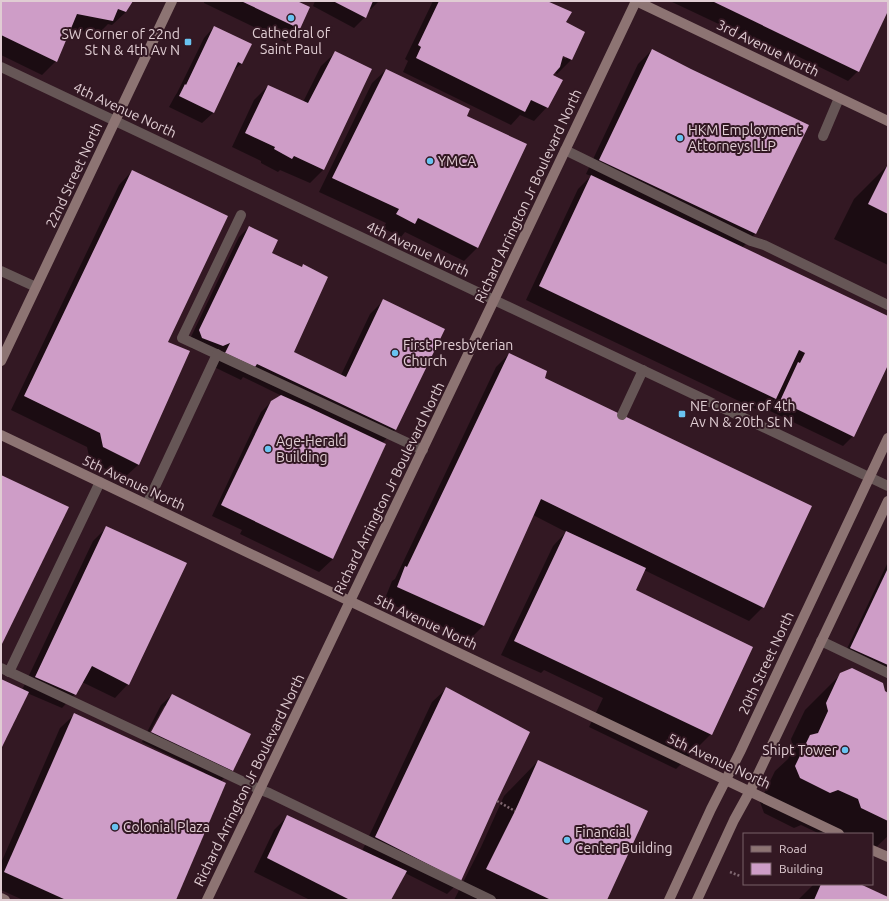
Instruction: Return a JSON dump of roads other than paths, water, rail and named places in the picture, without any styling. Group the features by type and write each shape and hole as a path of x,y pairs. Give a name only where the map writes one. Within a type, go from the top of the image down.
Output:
{"main road":[{"name":"22nd Street North","path":"1,361 172,1"},
{"name":"3rd Avenue North","path":"636,1 888,121"},
{"name":"Richard Arrington Jr Boulevard North","path":"207,900 636,1"},
{"name":"5th Avenue North","path":"1,435 837,833"},
{"name":"20th Street North","path":"669,900 711,808 726,780 888,438"},
{"path":"697,900 888,501"},
{"path":"873,850 888,857"},
{"path":"1,898 5,900"}],"street":[{"name":"4th Avenue North","path":"1,67 888,486"},
{"path":"823,136 839,98"},
{"path":"565,150 751,241 764,245 888,304"},
{"path":"241,215 182,338 423,450"},
{"path":"1,271 36,287"},
{"path":"147,504 217,354"},
{"path":"622,415 643,370"},
{"path":"100,482 5,670 260,790 281,798 491,900"},
{"path":"821,641 888,672"}],"place":[{"name":"Cathedral of Saint Paul","path":"291,18"},
{"name":"SW Corner of 22nd St N & 4th Av N","path":"188,42"},
{"name":"HKM Employment Attorneys LLP","path":"680,138"},
{"name":"YMCA","path":"430,161"},
{"name":"First Presbyterian Church","path":"395,353"},
{"name":"NE Corner of 4th Av N & 20th St N","path":"682,414"},
{"name":"Age-Herald Building","path":"268,449"},
{"name":"Shipt Tower","path":"845,750"},
{"name":"Colonial Plaza","path":"115,827"},
{"name":"Financial Center Building","path":"567,840"}]}
